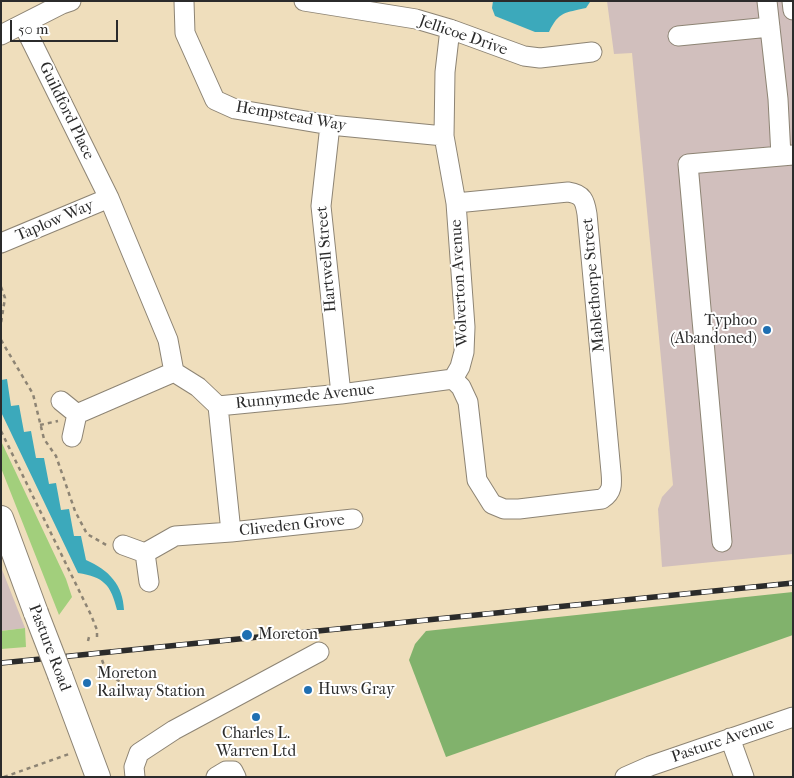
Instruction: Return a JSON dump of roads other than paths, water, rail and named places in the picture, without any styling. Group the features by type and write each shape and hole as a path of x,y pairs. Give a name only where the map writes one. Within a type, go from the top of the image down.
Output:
{"main road":[{"name":"Pasture Road","path":"1,518 98,777"}],"street":[{"path":"1,35 71,1"},
{"name":"Hempstead Way","path":"184,1 185,33 215,100 235,109 330,125 444,136"},
{"name":"Jellicoe Drive","path":"304,1 416,19 450,29 524,56 540,58 592,52"},
{"path":"722,542 688,164 787,156 778,99 767,1"},
{"path":"792,1 793,10"},
{"name":"Guildford Place","path":"23,24 108,198"},
{"path":"678,36 770,27"},
{"name":"Wolverton Avenue","path":"450,29 445,72 444,136 456,203 465,327 464,352 460,367 453,379"},
{"name":"Hartwell Street","path":"330,125 321,206 341,394"},
{"name":"Mablethorpe Street","path":"453,379 468,402 477,480 492,504 504,509 519,509 602,499 608,496 611,490 612,472 587,214 583,198 568,192 456,203"},
{"path":"77,414 174,372 168,340 108,198"},
{"name":"Taplow Way","path":"1,244 108,198"},
{"name":"Runnymede Avenue","path":"174,372 198,387 218,406 341,394 453,379"},
{"path":"61,401 77,414"},
{"name":"Cliveden Grove","path":"218,406 231,532"},
{"path":"72,436 77,414"},
{"name":"Cliveden Grove","path":"145,553 175,536 352,519"},
{"path":"123,545 145,553 149,582"},
{"path":"135,777 134,767 139,753 174,730 319,652"},
{"name":"Pasture Avenue","path":"625,777 793,717"},
{"path":"730,738 744,777"},
{"path":"216,777 226,771 233,771 236,777"}],"water":[{"path":"493,1 590,2 586,8 560,16 549,32 535,32 495,16 492,8"},
{"path":"7,379 11,406 19,405 24,432 31,431 36,458 44,458 49,484 56,483 61,510 69,509 74,536 81,536 86,560 102,569 113,579 121,593 124,610 117,610 112,594 105,584 94,577 78,573 1,412 1,380"}],"railway":[{"path":"1,663 793,583"}],"place":[{"name":"Typhoo (Abandoned)","path":"767,330"},
{"name":"Moreton","path":"247,635"},
{"name":"Moreton Railway Station","path":"87,683"},
{"name":"Huws Gray","path":"308,690"},
{"name":"Charles L. Warren Ltd","path":"256,717"}]}
